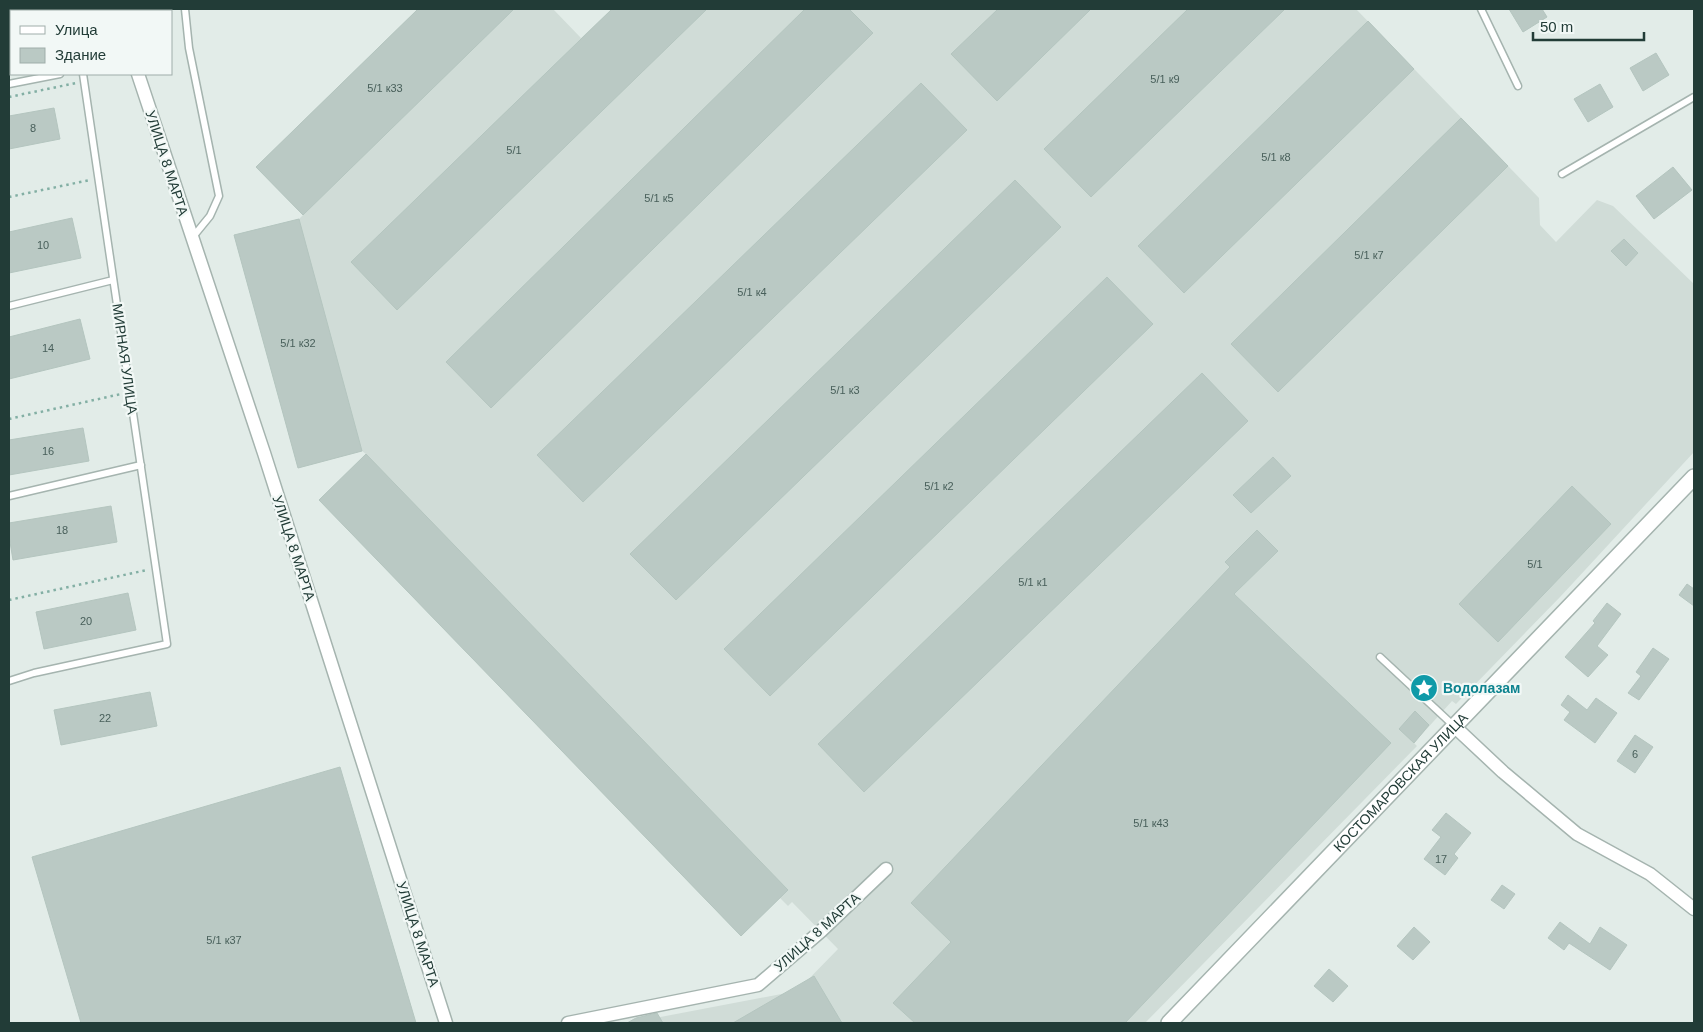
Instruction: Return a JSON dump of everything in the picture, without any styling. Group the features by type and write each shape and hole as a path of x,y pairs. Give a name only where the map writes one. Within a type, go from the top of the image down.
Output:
{"street":[{"name":"УЛИЦА 8 МАРТА","path":"138,75 267,462 446,1023"},
{"name":"КОСТОМАРОВСКАЯ УЛИЦА","path":"1169,1023 1694,477"},
{"path":"1455,727 1503,772 1577,834 1650,874 1694,909"},
{"name":"УЛИЦА 8 МАРТА","path":"568,1023 758,985 821,931 886,869"}],"lane":[{"path":"185,9 189,48 219,196 210,216 192,238"},
{"path":"1481,9 1518,86"},
{"path":"9,84 55,75"},
{"name":"МИРНАЯ УЛИЦА","path":"9,681 34,673 167,644 83,75"},
{"path":"1562,174 1694,97"},
{"path":"9,306 113,280"},
{"path":"9,496 141,466"},
{"path":"1380,657 1455,727"}],"path":[{"path":"9,97 84,81"},
{"path":"9,197 98,178"},
{"path":"9,419 130,392"},
{"path":"9,600 156,568"}],"shaded area":[{"path":"418,9 553,9 581,38 612,9 1356,9 1539,198 1540,225 1556,242 1597,200 1613,206 1694,284 1694,452 1561,596 1456,704 1452,701 1414,743 1417,746 1145,1023 629,1023 797,991 838,949 792,902 788,906 780,898 741,936 319,500 366,454 362,451 298,468 234,235 299,219 303,215 256,167"}],"building":[{"path":"418,9 514,9 303,215 256,167"},
{"path":"612,9 707,9 397,310 351,262"},
{"path":"805,9 849,9 873,33 491,408 446,362"},
{"path":"998,9 1091,9 997,101 951,54"},
{"path":"1188,9 1285,9 1091,197 1044,149"},
{"path":"1509,9 1542,9 1547,17 1523,32"},
{"path":"1368,21 1414,69 1184,293 1138,246"},
{"path":"1656,53 1669,75 1643,91 1630,68"},
{"path":"921,83 967,130 583,502 537,455"},
{"path":"1600,84 1613,107 1588,122 1574,99"},
{"path":"54,108 60,139 9,149 9,116"},
{"path":"1461,118 1508,166 1278,392 1231,344"},
{"path":"1673,167 1692,190 1654,219 1636,196"},
{"path":"1015,180 1061,227 676,600 630,554"},
{"path":"72,218 81,258 9,273 9,232"},
{"path":"299,219 362,451 298,468 234,235"},
{"path":"1624,239 1638,253 1626,266 1611,251"},
{"path":"1107,277 1153,324 770,696 724,649"},
{"path":"80,319 90,359 9,379 9,337"},
{"path":"1202,373 1248,421 864,792 818,744"},
{"path":"83,428 89,461 9,475 9,440"},
{"path":"366,454 788,890 741,936 319,500"},
{"path":"1273,457 1291,476 1251,513 1233,495"},
{"path":"1572,486 1611,524 1498,642 1459,604"},
{"path":"111,506 117,542 13,560 9,523"},
{"path":"1257,530 1278,551 1234,594 1391,743 1125,1023 915,1023 893,1003 951,942 911,903 1230,567 1225,562"},
{"path":"1687,584 1694,589 1694,606 1679,595"},
{"path":"128,593 136,630 44,649 36,612"},
{"path":"1607,603 1621,614 1597,646 1608,655 1588,677 1565,657 1595,623 1593,621"},
{"path":"1653,648 1669,659 1639,700 1628,693 1641,676 1636,672"},
{"path":"150,692 157,726 61,745 54,710"},
{"path":"1568,695 1587,710 1596,698 1617,713 1595,743 1564,720 1570,712 1561,705"},
{"path":"1415,711 1429,725 1414,743 1399,729"},
{"path":"1635,735 1653,747 1635,773 1617,761"},
{"path":"340,767 416,1023 81,1023 32,857"},
{"path":"1446,813 1471,833 1454,854 1458,858 1445,875 1424,859 1441,837 1432,830"},
{"path":"1502,885 1515,894 1504,909 1491,900"},
{"path":"1560,922 1590,944 1600,927 1627,945 1610,970 1569,943 1564,950 1548,938"},
{"path":"1414,927 1430,942 1413,960 1397,946"},
{"path":"1329,969 1348,986 1333,1002 1314,986"},
{"path":"814,976 842,1023 733,1023"},
{"path":"657,1013 663,1023 627,1023 636,1018"}],"place":[{"name":"Водолазам","path":"1424,688"}]}
